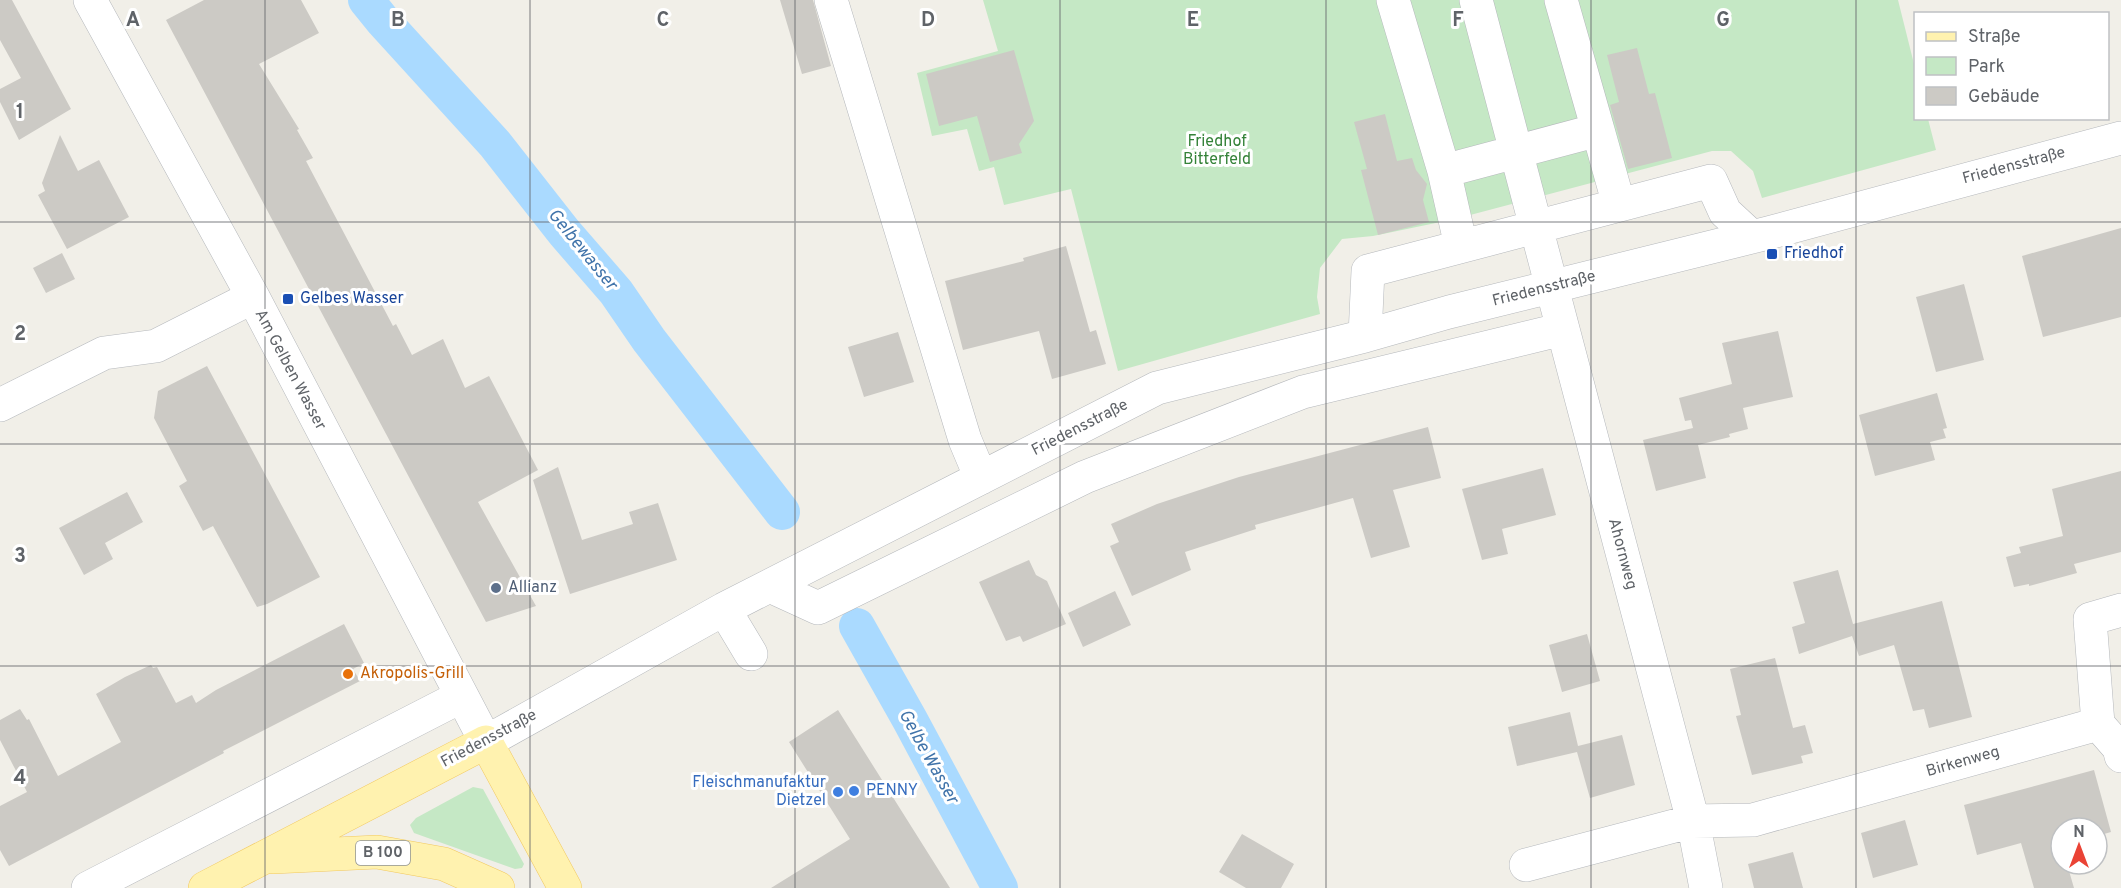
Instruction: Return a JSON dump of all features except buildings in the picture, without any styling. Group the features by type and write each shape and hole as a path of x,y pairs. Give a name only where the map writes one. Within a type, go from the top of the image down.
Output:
{"main road":[{"name":"Friedensstraße","path":"205,888 486,742"},
{"path":"486,742 565,888"},
{"name":"B 100","path":"263,857 377,852 444,864 498,888"}],"street":[{"name":"Am Gelben Wasser","path":"90,0 252,297 486,742"},
{"path":"831,0 965,440 981,478"},
{"path":"1393,0 1444,171 1461,246"},
{"name":"Ahornweg","path":"1476,0 1693,821 1706,888"},
{"path":"1561,0 1619,205"},
{"path":"1444,171 1598,130"},
{"name":"Friedensstraße","path":"486,742 724,609 1157,388 1365,336 1449,312 1752,237 2121,138"},
{"path":"1365,336 1368,271 1711,181 1725,212 1752,237"},
{"path":"0,405 104,353 156,346 252,297"},
{"path":"770,586 818,608 1085,477 1303,392 1563,329"},
{"path":"724,609 751,654"},
{"path":"2121,610 2090,619 2098,724 2119,748 2121,756"},
{"path":"88,888 462,696"},
{"name":"Birkenweg","path":"1693,821 1753,820 2098,724"},
{"path":"1526,865 1693,821"}],"green space":[{"name":"Friedhof Bitterfeld","path":"983,0 1898,0 1914,64 1914,120 1928,120 1936,150 1762,198 1753,171 1731,151 1712,151 1455,219 1373,236 1342,239 1320,268 1317,297 1320,314 1118,371 1071,189 1004,205 994,167 979,171 967,129 932,136 917,73 998,51"},
{"path":"473,787 483,789 524,864 522,868 515,869 414,833 410,825 416,818"}],"waterway":[{"name":"Gelbewasser","path":"366,0 495,144 564,232 616,292 649,340 782,512"},
{"name":"Gelbe Wasser","path":"857,626 1000,888"}],"place":[{"name":"Friedhof","path":"1772,254"},
{"name":"Gelbes Wasser","path":"288,299"},
{"name":"Allianz","path":"496,588"},
{"name":"Akropolis-Grill","path":"348,674"},
{"name":"PENNY","path":"854,791"},
{"name":"Fleischmanufaktur Dietzel","path":"838,792"}]}
